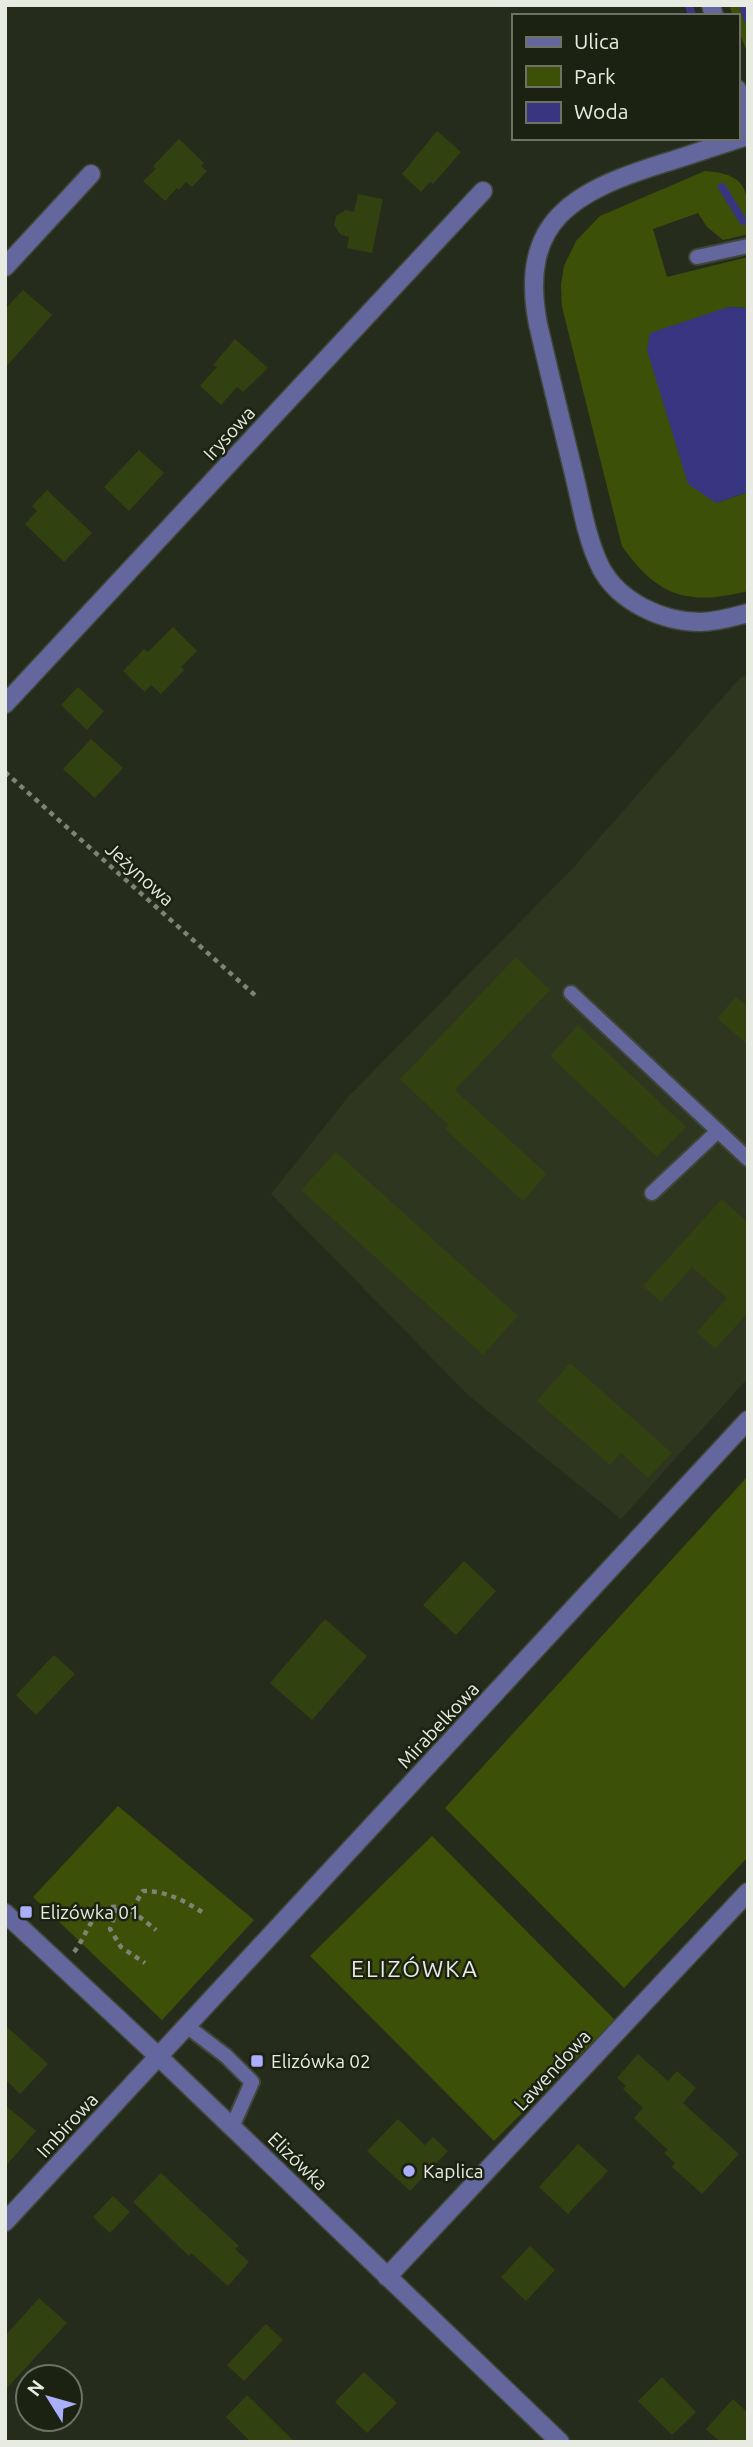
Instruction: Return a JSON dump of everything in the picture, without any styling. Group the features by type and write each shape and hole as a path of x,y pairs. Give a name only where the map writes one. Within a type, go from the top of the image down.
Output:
{"street":[{"path":"739,95 748,124"},
{"path":"736,140 618,178 579,197 547,233 536,262 533,289 538,324 588,532 600,567 608,579 633,601 671,619 687,622 716,621 748,612"},
{"path":"5,267 91,174"},
{"name":"Irysowa","path":"5,704 483,191"},
{"name":"Mirabelkowa","path":"159,2057 748,1420"},
{"name":"Lawendowa","path":"387,2277 748,1892"},
{"name":"Elizówka","path":"5,1913 560,2442"},
{"name":"Imbirowa","path":"5,2222 159,2057"}],"lane":[{"path":"696,257 748,246"},
{"path":"571,993 748,1159"},
{"path":"652,1193 718,1131"},
{"path":"188,2027 226,2056 252,2082 232,2127"}],"path":[{"name":"Jeżynowa","path":"5,772 257,997"},
{"path":"132,1909 144,1891 159,1891 185,1901 202,1912"},
{"path":"117,1907 110,1929 121,1947 145,1963"},
{"path":"62,1966 78,1947 92,1921 103,1911 117,1907 132,1909 156,1930"}],"shaded area":[{"path":"748,675 748,1378 621,1519 468,1395 271,1194 348,1097 573,868 741,677"}],"green space":[{"path":"729,5 748,5 748,54 739,32 739,14 732,14"},
{"path":"705,171 731,176 744,188 748,207 748,232 723,240 707,227 698,213 653,229 667,277 748,257 748,308 727,307 716,503 748,492 748,591 691,597 662,587 648,577 622,546 562,307 561,285 564,266 576,241 600,216"},
{"path":"748,1476 748,1857 624,1988 445,1808"},
{"path":"118,1806 254,1920 162,2020 33,1897"},
{"path":"432,1836 615,2020 494,2141 310,1956"}],"water":[{"path":"728,307 748,308 748,492 716,503 688,484 647,350 650,333"}],"building":[{"path":"437,131 461,152 433,184 430,182 421,192 402,174"},
{"path":"179,139 204,163 201,166 207,171 192,187 186,182 165,201 143,181 156,169 153,166"},
{"path":"358,194 383,199 372,253 347,248 349,237 341,235 334,225 336,216 346,210 354,212"},
{"path":"23,290 52,315 5,368 5,309"},
{"path":"235,339 268,368 243,392 237,387 221,405 200,386 217,367 213,365"},
{"path":"139,450 164,473 129,511 104,487"},
{"path":"47,490 92,533 64,562 25,524 37,511 32,506"},
{"path":"173,627 197,651 181,667 184,670 161,694 151,685 145,692 123,671 144,649 148,652"},
{"path":"78,687 104,711 87,730 61,705"},
{"path":"91,739 123,768 95,798 63,769"},
{"path":"516,957 550,990 455,1090 547,1174 523,1201 445,1129 448,1125 400,1079"},
{"path":"736,997 748,1007 748,1045 717,1018"},
{"path":"578,1025 686,1127 657,1157 550,1056"},
{"path":"336,1152 518,1316 483,1355 301,1190"},
{"path":"722,1199 748,1223 748,1317 746,1315 715,1349 697,1332 727,1298 692,1267 661,1302 643,1286"},
{"path":"570,1363 672,1453 648,1478 621,1453 610,1465 537,1401"},
{"path":"464,1561 496,1591 456,1635 423,1605"},
{"path":"325,1619 367,1656 312,1720 270,1683"},
{"path":"54,1655 75,1674 36,1715 16,1695"},
{"path":"5,2025 48,2064 20,2094 5,2079"},
{"path":"638,2054 668,2081 677,2071 696,2088 683,2103 739,2154 702,2194 672,2167 675,2163 664,2153 668,2150 634,2118 643,2108 623,2089 626,2086 617,2078"},
{"path":"5,2105 36,2131 5,2167"},
{"name":"Kaplica","path":"398,2119 425,2145 433,2137 448,2151 410,2191 367,2151"},
{"path":"578,2144 608,2171 568,2214 539,2187"},
{"path":"161,2173 239,2246 235,2249 249,2262 228,2286 191,2253 189,2256 133,2202"},
{"path":"113,2196 130,2212 110,2233 93,2217"},
{"path":"530,2246 555,2270 526,2301 501,2277"},
{"path":"39,2298 67,2323 30,2363 14,2363 14,2380 5,2390 5,2336"},
{"path":"266,2324 283,2340 244,2381 227,2365"},
{"path":"364,2372 397,2403 367,2433 335,2402"},
{"path":"662,2377 696,2412 672,2435 638,2401"},
{"path":"247,2395 295,2442 251,2442 226,2417"},
{"path":"733,2399 748,2413 748,2442 720,2442 706,2429"}],"waterway":[{"path":"689,5 691,14"},
{"path":"743,5 748,20"},
{"path":"722,187 743,221"}],"place":[{"name":"Elizówka 01","path":"26,1912"},
{"name":"Elizówka 02","path":"257,2061"},
{"name":"Kaplica","path":"409,2171"}],"district":[{"name":"ELIZÓWKA","path":"415,1968"}]}
